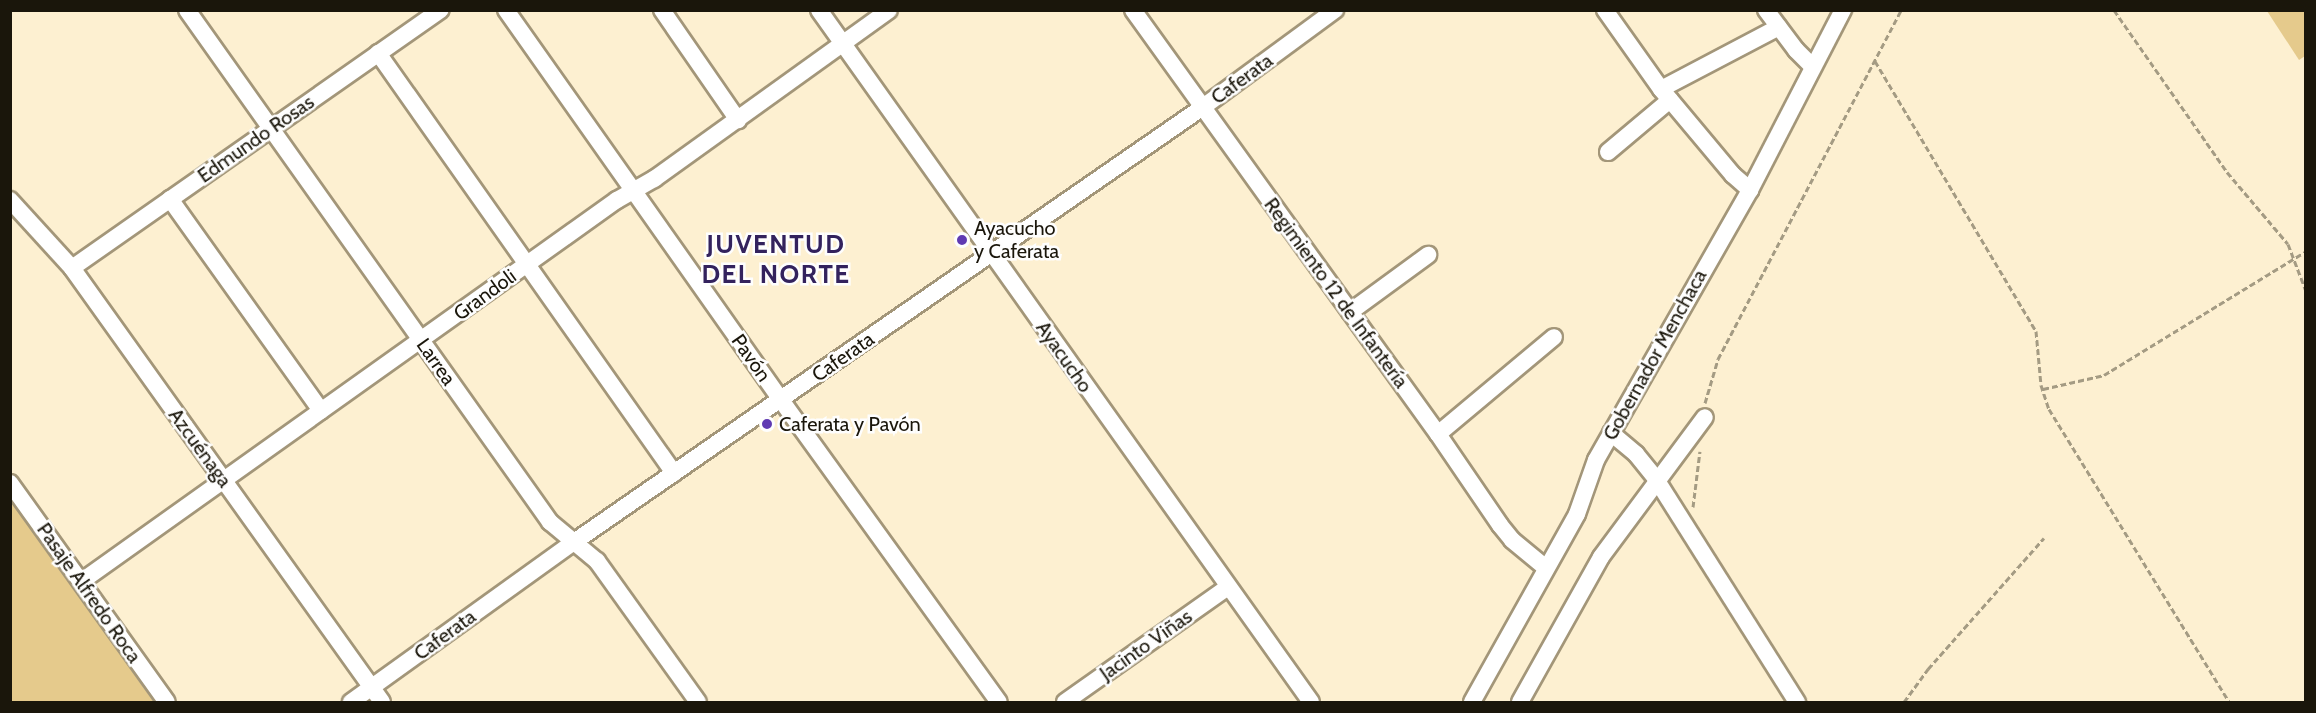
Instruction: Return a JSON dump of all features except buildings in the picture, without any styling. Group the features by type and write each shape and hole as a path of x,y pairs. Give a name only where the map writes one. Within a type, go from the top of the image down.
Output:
{"street":[{"name":"Larrea","path":"187,10 550,522 597,561 690,700"},
{"name":"Edmundo Rosas","path":"72,268 441,10"},
{"name":"Pavón","path":"506,10 781,400 999,702"},
{"path":"662,10 738,120"},
{"name":"Ayacucho","path":"819,10 1227,587 1311,702"},
{"name":"Grandoli","path":"82,581 526,264 738,120 889,10"},
{"name":"Regimiento 12 de Infantería","path":"1134,10 1512,540 1546,568"},
{"name":"Caferata","path":"351,702 574,542 1203,107 1335,10"},
{"path":"1605,10 1666,95 1733,175 1749,190"},
{"path":"1766,10 1796,50 1813,67"},
{"name":"Gobernador Menchaca","path":"1472,702 1577,514 1590,474 1611,433 1749,190 1844,10"},
{"path":"1608,152 1666,95 1779,27"},
{"path":"378,53 674,473"},
{"path":"170,199 321,411"},
{"name":"Azcuénaga","path":"11,201 72,268 382,702"},
{"path":"1350,312 1428,255"},
{"path":"1438,434 1554,337"},
{"path":"1520,702 1601,557 1656,479 1705,417"},
{"path":"1611,433 1636,454 1656,479 1797,702"},
{"name":"Pasaje Alfredo Roca","path":"10,483 167,702"},
{"name":"Jacinto Viñas","path":"1065,702 1227,587"}],"path":[{"path":"1705,417 1705,399 1718,359 1901,10"},
{"path":"2114,10 2227,172 2288,244 2306,291"},
{"path":"1875,61 2036,331 2043,389 2049,409 2229,702"},
{"path":"2043,389 2104,375 2306,251"},
{"path":"1690,530 1701,451"},
{"path":"1904,702 1928,669 2044,538"}],"shaded area":[{"path":"2267,11 2305,11 2305,56 2299,60"},
{"path":"11,501 154,702 11,702"}],"place":[{"name":"Ayacucho y Caferata","path":"962,240"},
{"name":"Caferata y Pavón","path":"767,424"}],"district":[{"name":"JUVENTUD DEL NORTE","path":"776,260"}]}
